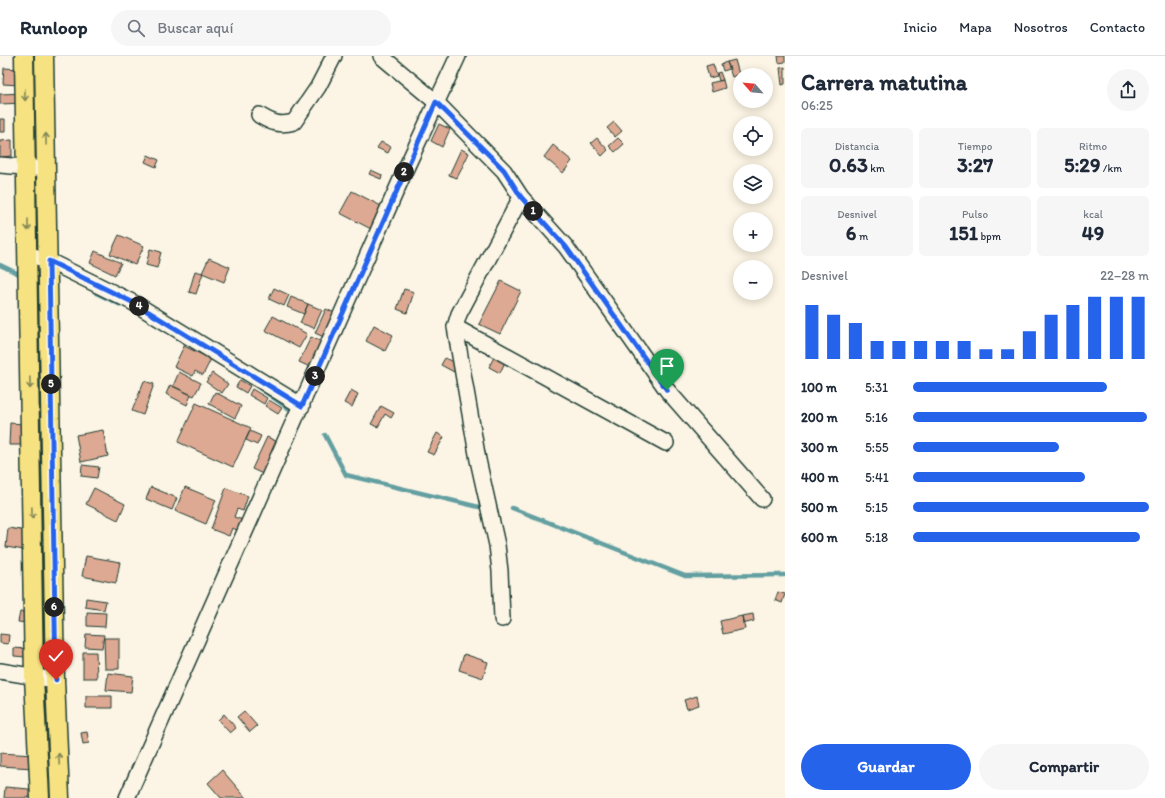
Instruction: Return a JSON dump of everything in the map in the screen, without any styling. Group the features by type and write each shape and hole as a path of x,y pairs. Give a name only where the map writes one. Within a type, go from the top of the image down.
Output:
{"main road":[{"path":"24,56 34,677 40,798"},
{"path":"44,56 56,680 60,798"},
{"path":"30,361 50,361"},
{"path":"32,480 52,478"}],"street":[{"path":"259,115 271,123 283,125 294,122 318,87 334,56"},
{"path":"382,56 436,102 504,170 521,197 566,247 667,390 762,499"},
{"path":"127,798 436,102 458,56"},
{"path":"0,165 47,169"},
{"path":"502,619 500,570 497,545 478,460 455,327 459,314 521,197"},
{"path":"28,254 49,261 134,303 302,406"},
{"path":"455,327 666,444"},
{"path":"0,671 56,680"}],"building":[{"path":"778,56 785,56 785,62 779,63"},
{"path":"735,60 737,68 733,68 732,77 727,62"},
{"path":"727,62 730,69 723,71 721,64"},
{"path":"713,64 717,76 709,78 706,66"},
{"path":"785,67 785,84 782,85 780,68"},
{"path":"4,68 20,69 19,85 3,84"},
{"path":"720,72 723,80 719,81 717,73"},
{"path":"723,80 725,88 712,92 710,83"},
{"path":"25,93 25,103 0,104 0,94"},
{"path":"0,119 5,119 5,132 0,132"},
{"path":"614,122 622,131 615,137 607,128"},
{"path":"439,124 450,129 442,147 431,141"},
{"path":"597,138 608,150 602,156 591,143"},
{"path":"618,138 624,144 615,152 609,146"},
{"path":"12,140 12,156 0,157 0,141"},
{"path":"381,142 391,147 388,153 377,148"},
{"path":"553,145 572,161 563,173 544,157"},
{"path":"461,149 469,153 457,178 449,175"},
{"path":"148,155 159,160 156,167 145,162"},
{"path":"371,170 382,175 381,179 369,174"},
{"path":"352,191 385,208 373,230 340,213"},
{"path":"119,235 144,246 135,265 110,254"},
{"path":"150,249 161,252 157,268 146,265"},
{"path":"95,251 121,263 115,275 90,263"},
{"path":"209,258 230,267 224,282 202,273"},
{"path":"195,271 203,273 196,294 189,292"},
{"path":"501,281 521,291 500,334 479,324"},
{"path":"274,288 289,295 284,306 269,299"},
{"path":"404,289 414,292 407,313 397,309"},
{"path":"291,297 308,304 304,314 287,307"},
{"path":"308,304 322,310 314,328 300,323"},
{"path":"326,309 339,315 328,339 315,333"},
{"path":"273,316 307,334 299,348 265,330"},
{"path":"374,325 393,335 385,351 366,341"},
{"path":"311,337 322,342 310,367 299,362"},
{"path":"184,346 211,359 203,375 195,371 193,376 174,367"},
{"path":"494,357 505,362 500,373 489,367"},
{"path":"445,358 458,364 454,372 441,365"},
{"path":"179,372 201,383 194,396 173,386"},
{"path":"212,373 228,384 222,393 206,382"},
{"path":"240,380 250,386 246,393 236,387"},
{"path":"144,381 154,384 143,415 132,411"},
{"path":"170,385 191,395 187,405 166,394"},
{"path":"252,389 267,398 264,404 249,395"},
{"path":"351,390 358,394 352,407 344,403"},
{"path":"215,392 241,406 235,418 209,404"},
{"path":"269,400 282,408 278,414 265,406"},
{"path":"196,403 251,428 233,467 178,442"},
{"path":"381,406 394,413 391,418 385,414 378,427 371,424"},
{"path":"10,423 23,424 22,445 9,445"},
{"path":"103,430 108,456 81,462 76,435"},
{"path":"250,431 261,436 257,445 246,440"},
{"path":"437,433 444,437 434,455 427,452"},
{"path":"267,437 282,444 267,476 252,469"},
{"path":"82,465 99,467 97,478 81,476"},
{"path":"151,487 177,498 172,510 146,499"},
{"path":"185,487 216,500 206,524 175,511"},
{"path":"94,488 125,504 118,520 86,504"},
{"path":"226,488 248,496 243,511 237,509 234,517 246,521 242,532 232,528 229,536 211,529"},
{"path":"8,528 27,531 24,550 6,547"},
{"path":"86,556 120,562 116,583 82,576"},
{"path":"778,592 785,594 782,603 775,600"},
{"path":"86,598 106,601 104,610 85,607"},
{"path":"20,612 29,613 27,623 18,622"},
{"path":"87,612 106,613 105,627 87,626"},
{"path":"753,614 754,621 743,624 742,616"},
{"path":"742,616 745,629 723,634 720,621"},
{"path":"0,634 9,635 8,644 0,643"},
{"path":"86,634 104,635 102,648 85,647"},
{"path":"104,638 119,638 119,669 105,669"},
{"path":"14,648 26,649 25,657 14,656"},
{"path":"83,652 96,652 97,678 83,678"},
{"path":"464,654 488,662 483,678 459,670"},
{"path":"108,673 133,676 131,692 106,690"},
{"path":"86,696 112,696 112,708 86,708"},
{"path":"697,696 699,705 687,709 684,700"},
{"path":"244,711 257,726 250,732 237,717"},
{"path":"224,714 236,728 230,733 218,720"},
{"path":"87,732 89,743 83,744 81,733"},
{"path":"0,753 34,755 33,768 0,766"},
{"path":"222,770 246,798 221,798 208,783"},
{"path":"5,787 29,789 29,798 4,798"}],"waterway":[{"path":"0,265 21,275"},
{"path":"96,293 121,305"},
{"path":"261,389 292,411"},
{"path":"325,435 346,475 479,507"},
{"path":"512,508 685,576 784,575"}],"route":[{"path":"56,680 49,261 134,303 302,406 406,166 436,102 504,170 521,197 566,247 667,390"}]}
